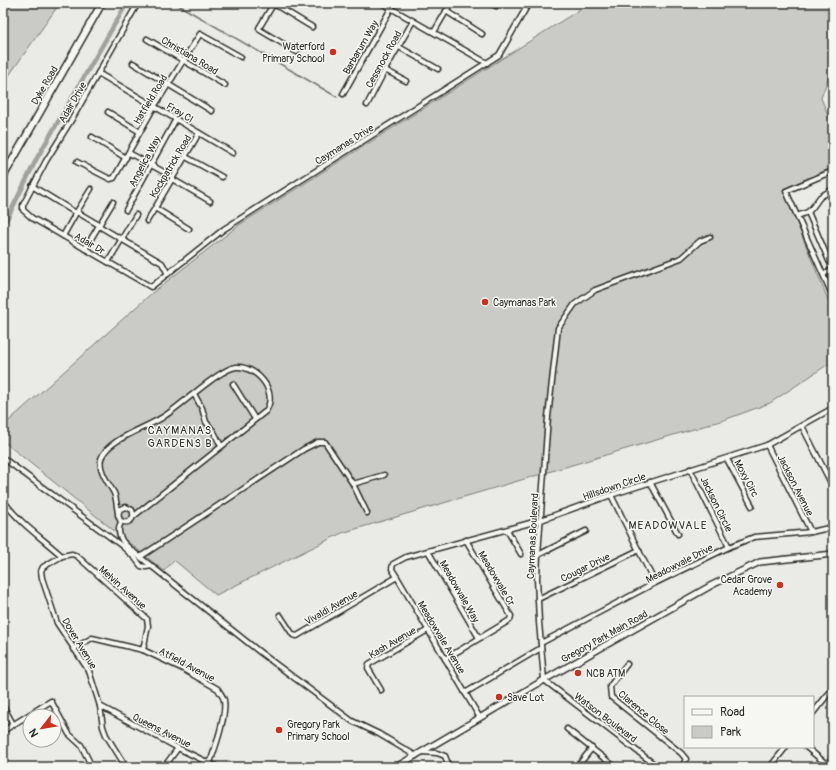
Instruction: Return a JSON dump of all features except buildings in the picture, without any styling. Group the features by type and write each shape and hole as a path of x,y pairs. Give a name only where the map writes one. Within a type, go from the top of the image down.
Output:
{"main road":[{"name":"Dyke Road","path":"3,177 102,3"}],"street":[{"name":"Adair Drive","path":"24,210 23,205 32,186 138,3"},
{"path":"297,52 259,28 274,3 312,27"},
{"path":"382,3 487,63"},
{"name":"Barbarum Way","path":"343,94 394,3"},
{"path":"434,32 451,3"},
{"path":"492,3 496,6"},
{"name":"Caymanas Drive","path":"151,287 229,226 500,55 530,3"},
{"path":"446,11 482,34"},
{"name":"Cessnock Road","path":"367,105 413,21"},
{"name":"Hatfield Road","path":"77,162 110,179 114,178 154,107 200,34 241,57"},
{"name":"Christiana Road","path":"147,39 225,85"},
{"path":"399,47 438,70"},
{"path":"133,63 212,111"},
{"path":"385,70 406,81"},
{"name":"Fray Cl","path":"98,73 232,153"},
{"path":"108,112 140,132"},
{"name":"Angelica Way","path":"126,210 176,119"},
{"name":"Kockpatrick Road","path":"147,221 199,133"},
{"path":"92,137 126,158"},
{"path":"129,153 152,165 210,201"},
{"path":"186,157 222,177"},
{"path":"833,171 786,191 833,297"},
{"path":"32,186 162,263 168,274"},
{"path":"63,236 91,189"},
{"path":"797,216 808,212 820,197 833,189"},
{"path":"86,249 113,202"},
{"name":"Kockpatrick Road","path":"155,208 189,229"},
{"name":"Adair Dr","path":"24,210 32,218 151,287"},
{"path":"808,212 831,260"},
{"path":"108,262 136,215"},
{"name":"Caymanas Boulevard","path":"544,680 538,599 538,555 548,417 558,328 575,304 595,290 681,258 700,241 710,237"},
{"path":"824,274 833,269"},
{"path":"121,522 128,523 134,516 266,411 270,404 267,389 263,381 250,370 236,367 222,372 163,417 127,435 113,444 105,452 101,460 102,468 118,503 118,515 121,522 119,527 119,535 122,541 140,557 261,653 352,721 379,734 416,756"},
{"path":"233,384 255,419"},
{"path":"194,394 202,408 206,422 214,432 221,446"},
{"name":"Hillsdown Circle","path":"393,564 406,557 541,520 650,482 767,446 833,408"},
{"path":"802,426 833,487"},
{"path":"140,557 304,449 318,442 325,442 353,484 367,513"},
{"name":"Jackson Avenue","path":"767,446 811,532"},
{"path":"3,458 122,546 141,566 152,566"},
{"name":"Moxy Circ","path":"727,459 752,506"},
{"name":"Jackson Circle","path":"690,469 729,547"},
{"path":"353,484 384,475"},
{"path":"650,482 678,534"},
{"path":"611,495 655,583"},
{"path":"3,500 13,514 62,556"},
{"path":"118,515 120,509 126,507 132,510 134,516"},
{"name":"Meadowvale Drive","path":"465,693 541,646 655,583 729,547 754,537 811,532 833,527"},
{"path":"507,530 521,554"},
{"path":"538,555 586,531"},
{"name":"Meadowvale Cr","path":"445,659 510,620 511,616 466,540"},
{"name":"Cougar Drive","path":"538,599 639,550"},
{"name":"Meadowvale Way","path":"428,551 479,638"},
{"name":"Melvin Avenue","path":"62,556 72,554 76,556 147,620 148,626 143,650"},
{"name":"Gregory Park Main Road","path":"396,767 544,680 712,585 760,562 833,554"},
{"name":"Dover Avenue","path":"62,556 42,567 42,578 57,623 89,671 100,706 105,731 126,767"},
{"name":"Meadowvale Avenue","path":"393,564 392,569 480,718"},
{"name":"Vivaldi Avenue","path":"280,615 293,635 297,636 397,577"},
{"name":"Kash Avenue","path":"380,690 368,668 369,664 428,630"},
{"path":"73,649 92,638 143,650"},
{"name":"Atfield Avenue","path":"143,650 181,668 218,689 222,694 224,702 219,736 210,763"},
{"name":"Clarence Close","path":"627,664 610,686 611,697 682,753 686,759 682,767"},
{"name":"Watson Boulevard","path":"544,680 658,767"},
{"path":"814,713 833,688"},
{"path":"3,731 51,701 70,734 81,745 92,767"},
{"path":"3,706 13,724"},
{"name":"Queens Avenue","path":"100,706 217,767"},
{"path":"567,729 615,767"},
{"path":"164,767 178,748"},
{"path":"577,767 592,748"},
{"path":"770,767 785,748"},
{"path":"807,748 827,766 833,756"},
{"path":"422,752 437,753 445,756 449,767"}],"green space":[{"path":"3,3 60,3 3,84"},
{"name":"Caymanas Park","path":"590,3 833,3 833,65 821,98 833,127 833,167 783,189 833,312 833,361 770,403 724,420 342,533 216,595 174,560 164,571 3,441 3,426 152,293 239,225"}],"waterway":[{"path":"6,221 37,158 127,3"},
{"path":"175,3 337,97"}],"place":[{"name":"Waterford Primary School","path":"333,52"},
{"name":"Caymanas Park","path":"485,302"},
{"name":"Cedar Grove Academy","path":"780,585"},
{"name":"NCB ATM","path":"578,673"},
{"name":"Save Lot","path":"499,697"},
{"name":"Gregory Park Primary School","path":"279,730"}],"district":[{"name":"CAYMANAS GARDENS B","path":"180,436"},
{"name":"MEADOWVALE","path":"668,525"}]}
